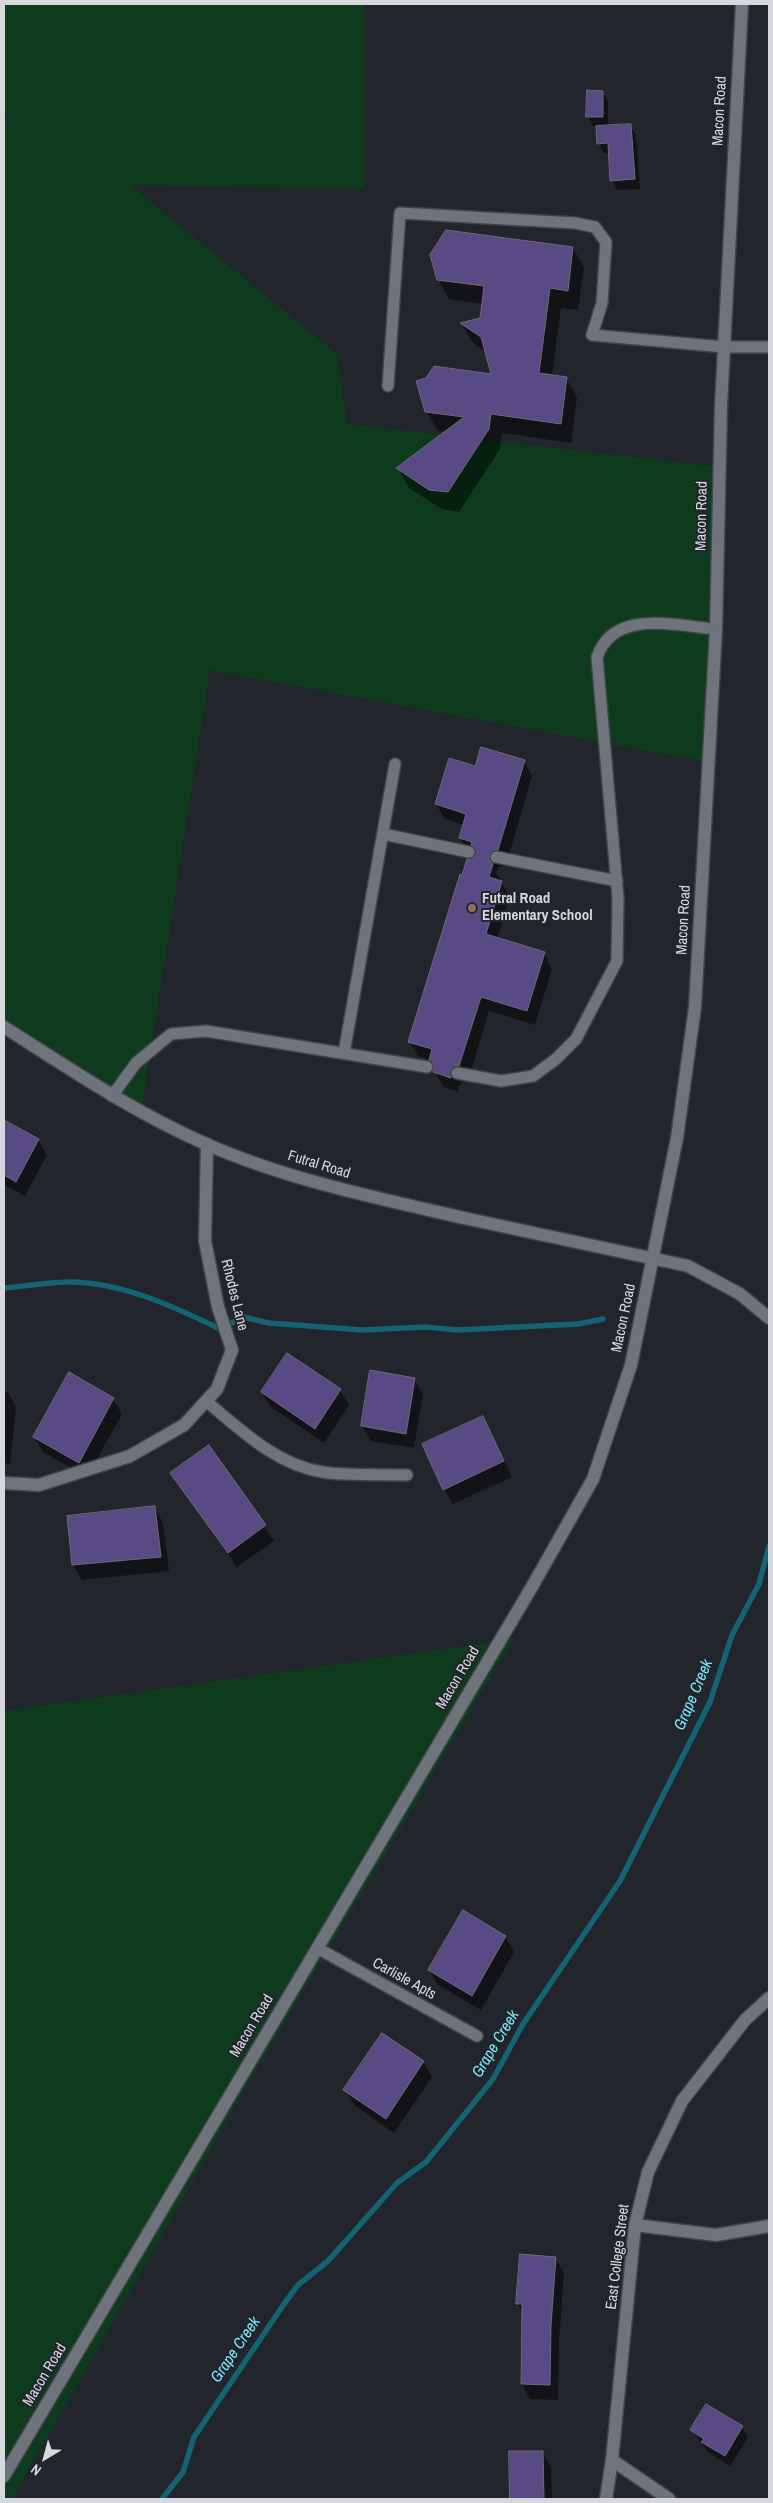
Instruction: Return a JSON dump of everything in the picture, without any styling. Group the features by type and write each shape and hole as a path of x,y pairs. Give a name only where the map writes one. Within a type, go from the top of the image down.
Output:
{"main road":[{"name":"Macon Road","path":"4,2476 593,1479 631,1364 677,1138 695,1007 716,629 724,347 742,4"},
{"name":"Futral Road","path":"4,1027 112,1096 207,1144 318,1184 464,1218 688,1266 740,1294 769,1318"},
{"name":"Rhodes Lane","path":"4,1483 39,1485 130,1456 184,1425 217,1389 232,1350 218,1307 206,1241 207,1144"},
{"name":"East College Street","path":"606,2499 612,2460 636,2225 648,2172 682,2101 745,2020 769,1998"},
{"path":"636,2225 716,2235 769,2226"},
{"path":"612,2460 669,2499"}],"lane":[{"path":"388,386 400,213 575,223 594,227 606,242 602,304 592,335 724,347 769,348"},
{"path":"457,1073 501,1081 532,1076 556,1059 576,1039 617,961 617,881 597,657 601,644 618,630 637,623 716,629"},
{"path":"344,1053 395,764"},
{"path":"383,834 469,852"},
{"path":"496,857 617,881"},
{"path":"112,1096 136,1063 171,1034 206,1031 427,1067"},
{"path":"206,1401 255,1442 292,1463 322,1472 407,1475"},
{"name":"Carlisle Apts","path":"317,1948 477,2036"}],"green space":[{"path":"4,4 364,4 364,189 130,185 337,354 347,424 719,467 713,763 210,670 142,1107 107,1095 4,1021 4,119 8,114 4,110"},
{"path":"514,1639 244,2091 12,2499 4,2499 4,1711"}],"building":[{"path":"587,90 603,91 603,117 586,117"},
{"path":"631,124 635,179 610,181 608,143 597,144 596,126"},
{"path":"446,230 573,247 568,291 550,288 539,373 567,377 561,424 491,414 489,429 448,492 429,490 396,468 464,417 425,412 416,381 426,378 434,366 491,374 481,337 460,323 480,318 484,286 437,280 430,255"},
{"name":"Futral Road Elementary School","path":"481,747 525,760 498,850 493,850 489,855 489,860 493,864 489,877 502,881 486,934 545,952 527,1011 481,997 459,1066 454,1066 450,1071 451,1078 433,1072 434,1065 429,1060 432,1049 408,1042 460,874 462,875 467,859 474,857 476,853 471,845 472,842 459,838 466,814 435,804 449,758 475,766"},
{"path":"4,1120 39,1139 16,1182 4,1175"},
{"path":"287,1353 341,1389 315,1429 261,1392"},
{"path":"370,1370 415,1378 406,1434 361,1426"},
{"path":"69,1372 114,1398 79,1463 33,1437"},
{"path":"483,1416 504,1461 443,1490 422,1444"},
{"path":"209,1445 266,1525 228,1553 170,1473"},
{"path":"155,1506 161,1557 72,1565 67,1516"},
{"path":"463,1910 506,1936 472,1996 428,1970"},
{"path":"382,2033 424,2061 386,2119 343,2090"},
{"path":"520,2254 556,2257 551,2325 550,2385 521,2384 522,2304 516,2304"},
{"path":"706,2404 743,2426 725,2456 701,2442 704,2439 690,2430"},
{"path":"509,2451 543,2451 544,2499 510,2499"}],"waterway":[{"path":"4,1288 66,1282 106,1286 145,1296 220,1329 243,1317 269,1323 362,1330 426,1327 457,1330 578,1324 603,1319"},
{"name":"Grape Creek","path":"162,2499 183,2472 194,2437 298,2285 328,2261 397,2183 426,2162 493,2079 523,2024 620,1881 710,1702 732,1635 759,1584 769,1546"}],"place":[{"name":"Futral Road Elementary School","path":"472,908"}]}
